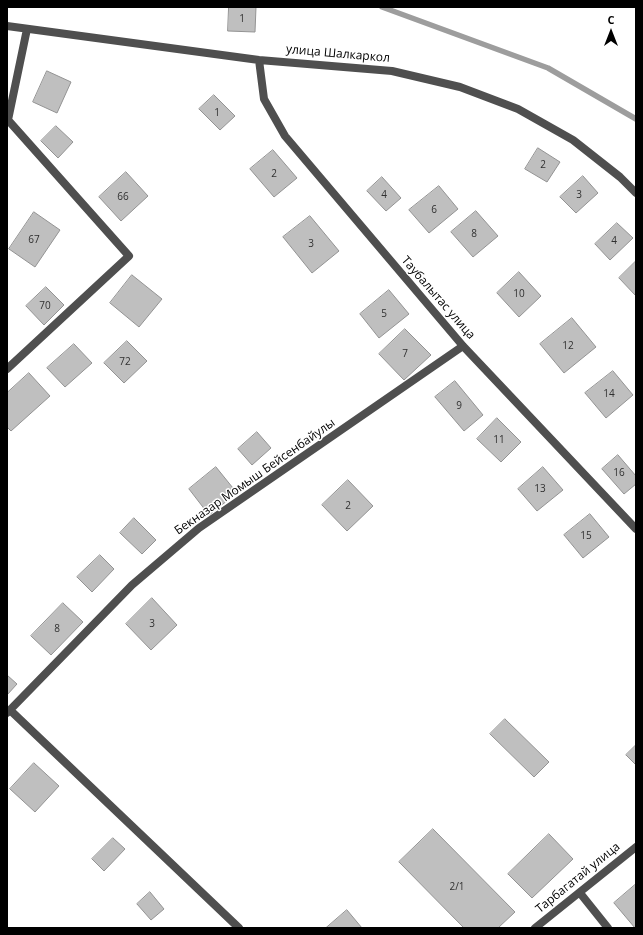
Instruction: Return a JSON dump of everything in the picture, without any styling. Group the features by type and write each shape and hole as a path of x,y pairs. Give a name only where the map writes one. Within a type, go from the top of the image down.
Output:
{"street":[{"name":"улица Шалкаркол","path":"7,26 259,60 392,70 460,87 518,109 572,140 620,177 636,193"},
{"path":"7,369 129,256 8,120 27,28"},
{"name":"Таубалытас улица","path":"259,60 264,99 285,136 463,346 636,529"},
{"name":"Бекназар Момыш Бейсенбайулы","path":"8,711 132,586 199,528 463,346"},
{"path":"8,711 239,928"},
{"name":"Тарбагатай улица","path":"535,928 636,847"},
{"path":"580,893 608,928"}],"building":[{"path":"229,7 256,7 255,32 228,31"},
{"path":"47,71 71,82 57,113 33,102"},
{"path":"214,95 235,116 220,130 199,109"},
{"path":"56,126 73,142 58,158 41,141"},
{"path":"538,148 560,162 547,182 525,169"},
{"path":"273,150 297,178 274,197 250,169"},
{"path":"126,172 148,196 121,221 99,197"},
{"path":"583,176 598,193 576,213 560,197"},
{"path":"382,177 401,198 386,211 367,191"},
{"path":"439,186 458,209 429,233 409,210"},
{"path":"476,211 498,236 473,257 451,232"},
{"path":"34,212 60,230 35,267 9,249"},
{"path":"310,216 339,251 312,273 283,237"},
{"path":"617,223 633,238 610,260 595,244"},
{"path":"636,261 636,296 619,278"},
{"path":"519,272 541,296 519,317 497,293"},
{"path":"132,275 162,299 139,327 110,303"},
{"path":"46,287 64,305 44,325 26,306"},
{"path":"389,290 409,314 379,338 360,314"},
{"path":"572,318 596,347 564,373 540,344"},
{"path":"405,329 431,355 404,380 379,354"},
{"path":"127,341 147,361 124,383 104,363"},
{"path":"74,344 92,363 65,387 47,368"},
{"path":"613,371 633,395 606,418 585,393"},
{"path":"29,373 50,396 11,431 7,427 7,393"},
{"path":"455,381 483,415 464,431 435,397"},
{"path":"497,418 521,442 501,462 477,439"},
{"path":"257,432 271,448 252,465 238,449"},
{"path":"618,455 636,476 636,484 624,494 602,469"},
{"path":"216,467 237,493 209,515 189,489"},
{"path":"543,467 563,490 537,511 518,489"},
{"path":"348,480 373,506 347,531 322,505"},
{"path":"590,514 609,537 583,558 564,535"},
{"path":"134,518 156,540 142,554 120,533"},
{"path":"100,555 114,569 92,592 77,577"},
{"path":"152,598 177,625 151,650 126,624"},
{"path":"63,603 83,622 51,655 31,636"},
{"path":"7,675 17,684 7,695"},
{"path":"505,719 549,762 534,777 490,734"},
{"path":"636,745 636,765 626,755"},
{"path":"34,763 59,786 35,812 10,789"},
{"path":"433,829 515,912 498,928 464,928 399,862"},
{"path":"549,834 573,859 532,898 508,874"},
{"path":"113,838 125,849 104,871 92,859"},
{"path":"636,884 636,927 635,928 614,903"},
{"path":"150,892 164,909 151,920 137,904"},
{"path":"347,910 362,928 326,928"}],"waterway":[{"path":"382,7 548,68 636,119"}]}
